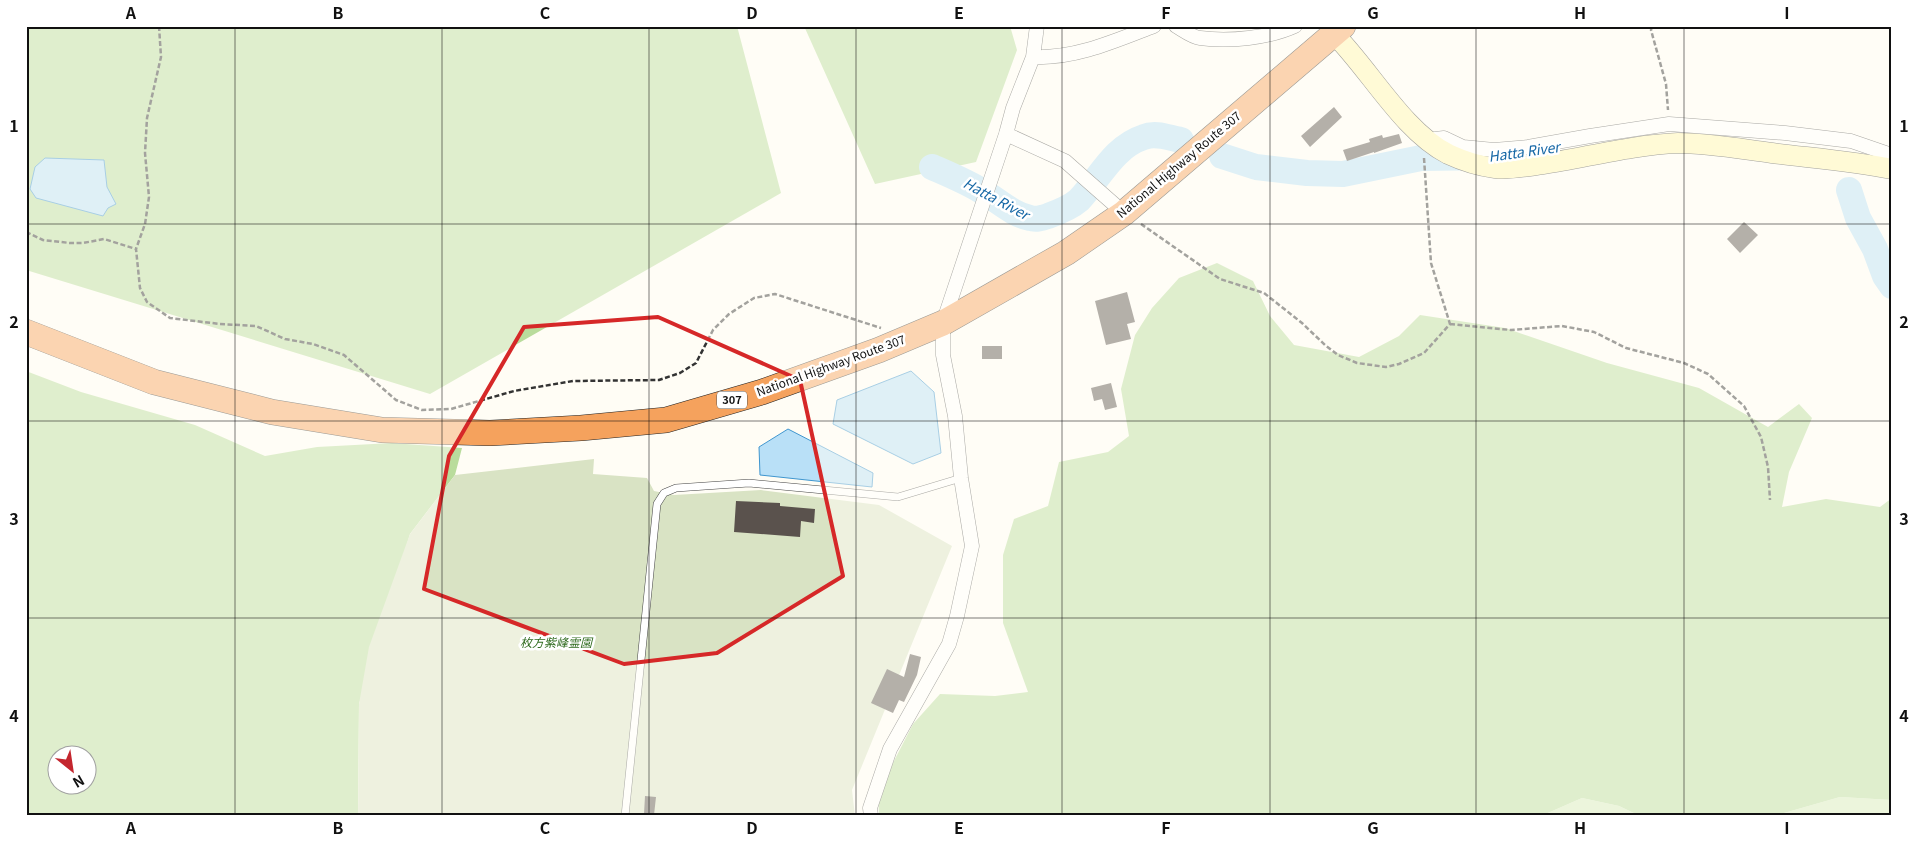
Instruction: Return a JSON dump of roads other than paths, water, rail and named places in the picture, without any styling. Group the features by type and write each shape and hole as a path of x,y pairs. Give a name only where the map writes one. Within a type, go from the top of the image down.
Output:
{"highway":[{"name":"National Highway Route 307","path":"26,332 154,382 272,412 382,430 490,433 581,428 666,420 762,392 870,354 943,323 1066,253 1124,213 1334,29"}],"street":[{"path":"871,816 870,808 890,749 949,644 972,546 961,478 955,416 943,355 943,323 1013,108 1033,57 1037,26"},
{"path":"1033,57 1049,58 1085,52 1154,26"},
{"path":"1176,26 1199,38 1245,39 1279,34 1295,26"},
{"path":"1334,29 1405,119 1427,140 1447,153 1471,164 1496,168 1521,167 1581,158 1645,145 1680,143 1890,168 1886,153 1851,141 1785,133 1669,124 1528,147 1494,150 1463,147 1444,138 1427,140"},
{"path":"1006,134 1065,161 1124,213"}],"lane":[{"path":"624,816 657,504 664,493 676,488 749,483 898,497 961,478"}],"water":[{"path":"45,158 104,160 107,187 116,204 108,208 103,216 36,198 30,189 35,167"},
{"path":"911,371 934,392 941,453 913,464 833,424 837,400"},
{"path":"788,429 873,473 872,487 760,475 759,447"}],"waterway":[{"name":"Hatta River","path":"932,167 974,187 1023,216 1037,219 1061,211 1079,200 1115,156 1133,142 1153,135 1181,140"},
{"name":"Hatta River","path":"1222,156 1256,167 1307,173 1343,174 1421,158 1497,157 1544,151"},
{"name":"Hatta River","path":"1849,190 1858,218 1875,249 1885,276 1892,286"}],"park label":[{"name":"枚方紫峰霊園","path":"556,643"}]}
